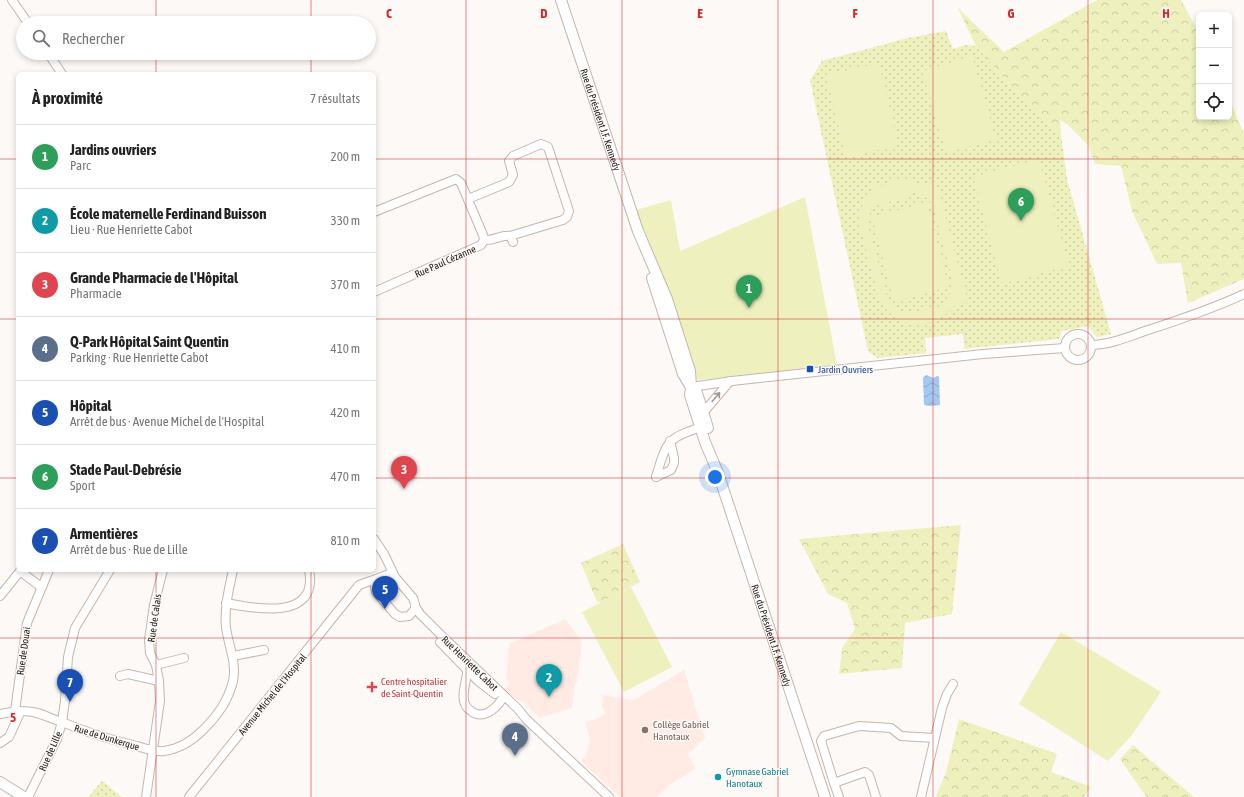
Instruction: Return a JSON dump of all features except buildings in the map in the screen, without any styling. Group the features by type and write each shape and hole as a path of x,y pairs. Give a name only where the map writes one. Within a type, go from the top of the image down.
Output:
{"main road":[{"name":"Rue du Président J.F. Kennedy","path":"561,0 640,238 667,299 690,371 690,394 704,426 718,473 825,797"},
{"name":"Rue du Président J.F. Kennedy","path":"691,387 696,390 703,413 704,426"},
{"path":"0,782 24,797"}],"street":[{"path":"12,0 23,16"},
{"path":"53,60 61,72"},
{"path":"468,199 509,182 513,175 509,161 513,156 541,144 548,147 569,211 567,217 563,220 511,239 505,235 491,241 484,240"},
{"name":"Rue Paul Cézanne","path":"376,211 456,179 461,183 484,240 481,246 376,291"},
{"path":"1091,345 1106,343 1182,319 1244,294"},
{"path":"1077,334 1088,338 1091,345 1090,354 1080,361 1068,356 1065,348 1067,340 1073,335 1077,334"},
{"path":"691,387 730,381 983,354 1065,348"},
{"path":"703,413 730,381"},
{"path":"670,441 675,437 704,426"},
{"path":"376,542 394,577"},
{"path":"376,592 375,586 380,577 383,562 381,549"},
{"path":"0,596 19,572"},
{"path":"21,572 41,587"},
{"name":"Rue de Douai","path":"0,743 9,736 17,711 27,623 48,572"},
{"name":"Rue de Lille","path":"28,797 57,739 62,722 68,657 75,628 109,572"},
{"name":"Rue de Calais","path":"152,750 160,701 160,681 156,665 150,654 149,640 154,605 162,572"},
{"name":"Rue de Dunkerque","path":"0,714 17,711 42,714 110,740 152,750 168,750 184,744 196,737 214,719 222,708 233,680 233,656 226,627 226,603 233,572"},
{"path":"226,603 268,609 293,606 301,601 306,594 310,584 309,572"},
{"path":"380,577 389,574 394,577"},
{"name":"Avenue Michel de l'Hospital","path":"189,797 359,585 380,577"},
{"name":"Rue Henriette Cabot","path":"394,577 413,598 415,606 420,614 609,797"},
{"path":"355,590 360,588 368,588 376,592"},
{"name":"Rue Henriette Cabot","path":"376,592 395,614 400,617 409,616 416,618 469,671 515,712 526,718"},
{"path":"409,616 413,612 415,606"},
{"path":"233,656 264,650"},
{"path":"156,665 184,658"},
{"path":"496,688 487,684 471,669 466,673 465,706 474,714 487,714 497,707 502,700"},
{"path":"120,676 128,674 160,681"},
{"path":"921,797 934,738 946,694 953,684"},
{"path":"839,797 821,741 824,736 859,726 891,728 901,736 934,738"},
{"name":"Rue de Dunkerque","path":"146,797 152,750"},
{"path":"834,783 865,772 867,773 876,797"}],"shaded area":[{"path":"565,619 582,642 572,708 540,718 522,701 518,700 504,689 510,683 506,679 509,644"},
{"name":"Collège Gabriel Hanotaux","path":"684,670 705,738 688,754 695,769 669,785 657,797 620,797 581,761 587,754 590,739 585,723 606,714 602,706 603,695 634,700"}],"green space":[{"path":"1097,0 1181,0 1196,28 1196,120 1232,120 1232,105 1244,134 1244,279 1188,303 1181,263 1157,264 1132,211 1121,166 1095,164 1088,145 1068,125 1060,120 1061,136 1008,83 976,46 957,7 1004,52"},
{"path":"946,31 953,49 965,45 976,46 1008,83 1061,135 1067,179 1111,334 1097,337 1088,326 1062,331 1059,339 964,349 963,334 925,338 926,353 877,358 868,351 810,80 822,61 908,38"},
{"path":"972,56 996,139 946,153 922,71"},
{"path":"879,63 899,145 846,158 826,75"},
{"path":"1039,159 1069,266 1002,284 973,177"},
{"path":"905,180 924,184 936,181 968,302 957,304 942,317 924,324 906,323 898,319 884,308 879,299 861,231 859,218 862,206 867,197 874,190 872,185 876,183 878,187 894,181","holes":["912,190 925,196 933,206 952,278 952,286 947,300 941,307 904,313 894,306 887,297 869,229 869,216 879,198 886,210 890,208 887,202 908,196"]},
{"path":"805,197 837,365 697,380 636,210 671,200 680,251"},
{"path":"927,202 949,287 894,302 872,217"},
{"path":"961,525 952,614 905,623 902,668 839,674 842,648 855,629 847,603 828,594 799,539"},
{"path":"623,544 640,582 602,602 597,602 581,563"},
{"path":"631,587 672,667 624,692 582,612"},
{"path":"1061,632 1161,692 1132,735 1108,761 1019,704"},
{"path":"959,719 1057,754 1051,772 1091,787 1084,797 936,796 946,772"},
{"path":"1133,745 1194,797 1147,797 1120,759"},
{"path":"102,781 122,797 88,797"}],"water":[{"path":"926,375 934,378 937,376 939,377 940,405 924,405 923,378"}],"place":[{"name":"Stade Paul-Debrésie","path":"1021,221"},
{"name":"Jardins ouvriers","path":"749,308"},
{"name":"Jardin Ouvriers","path":"810,369"},
{"name":"Grande Pharmacie de l'Hôpital","path":"404,489"},
{"name":"Hôpital","path":"385,609"},
{"name":"Centre hospitalier de Saint-Quentin","path":"372,687"},
{"name":"École maternelle Ferdinand Buisson","path":"549,697"},
{"name":"Armentières","path":"70,702"},
{"name":"Collège Gabriel Hanotaux","path":"645,730"},
{"name":"Q-Park Hôpital Saint Quentin","path":"515,756"},
{"name":"Gymnase Gabriel Hanotaux","path":"718,777"}]}
